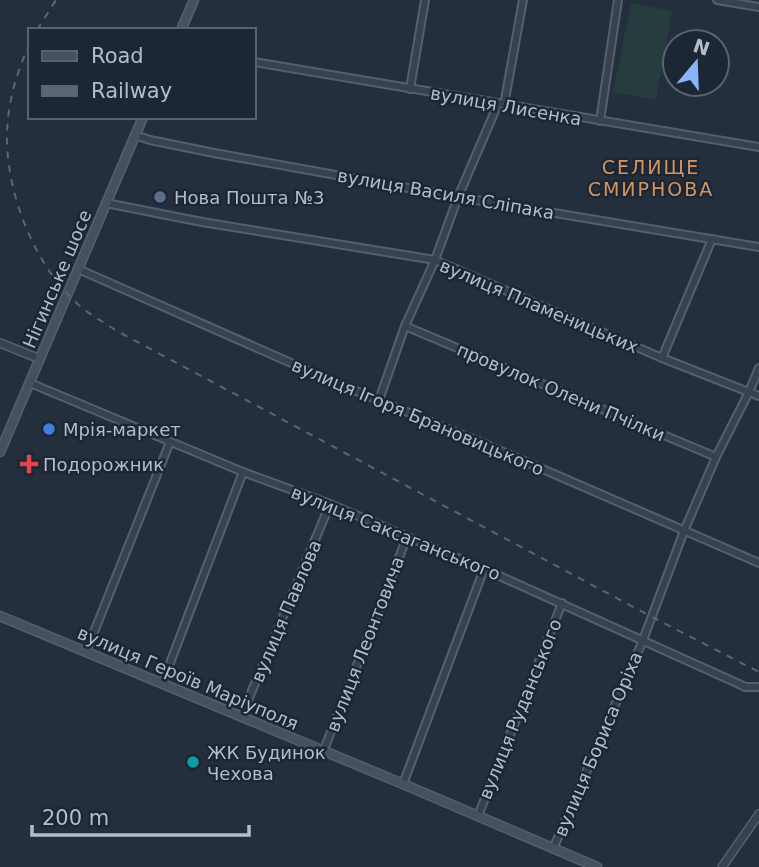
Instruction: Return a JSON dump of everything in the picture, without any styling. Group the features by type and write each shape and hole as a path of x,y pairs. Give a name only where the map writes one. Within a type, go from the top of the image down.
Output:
{"main road":[{"path":"182,28 194,0"},
{"name":"Нігинське шосе","path":"0,452 142,119"},
{"name":"вулиця Героїв Маріуполя","path":"0,616 597,867"}],"street":[{"path":"410,89 425,0"},
{"path":"379,400 405,326 435,260 458,197 501,104 523,0"},
{"path":"600,121 618,0"},
{"path":"717,0 759,7"},
{"name":"вулиця Лисенка","path":"256,62 759,148"},
{"name":"вулиця Василя Сліпака","path":"135,135 150,141 201,151 759,247"},
{"name":"вулиця Пламеницьких","path":"106,203 202,222 435,260 662,358 759,396"},
{"path":"662,358 712,239"},
{"name":"вулиця Ігоря Брановицького","path":"78,270 759,563"},
{"name":"провулок Олени Пчілки","path":"405,326 716,457"},
{"path":"0,343 40,359"},
{"path":"684,531 759,368"},
{"name":"вулиця Саксаганського","path":"30,383 484,569 745,687 759,687"},
{"path":"86,652 170,442"},
{"path":"162,684 243,472"},
{"name":"вулиця Павлова","path":"241,717 330,504"},
{"name":"вулиця Бориса Оріха","path":"553,849 643,640 684,531"},
{"name":"вулиця Леонтовича","path":"323,751 407,537"},
{"path":"402,784 484,569"},
{"name":"вулиця Руданського","path":"478,816 562,603"},
{"path":"723,867 759,814"}],"green space":[{"path":"631,3 672,11 669,28 661,28 661,72 656,100 613,92"}],"railway":[{"path":"38,28 56,0"},
{"path":"28,48 20,66 9,113 7,138 12,184 27,230 38,252 50,273 81,307 117,331 759,672"}],"place":[{"name":"Нова Пошта №3","path":"160,197"},
{"name":"Мрія-маркет","path":"49,429"},
{"name":"Подорожник","path":"29,464"},
{"name":"ЖК Будинок Чехова","path":"193,762"}],"district":[{"name":"СЕЛИЩЕ СМИРНОВА","path":"651,178"}]}
